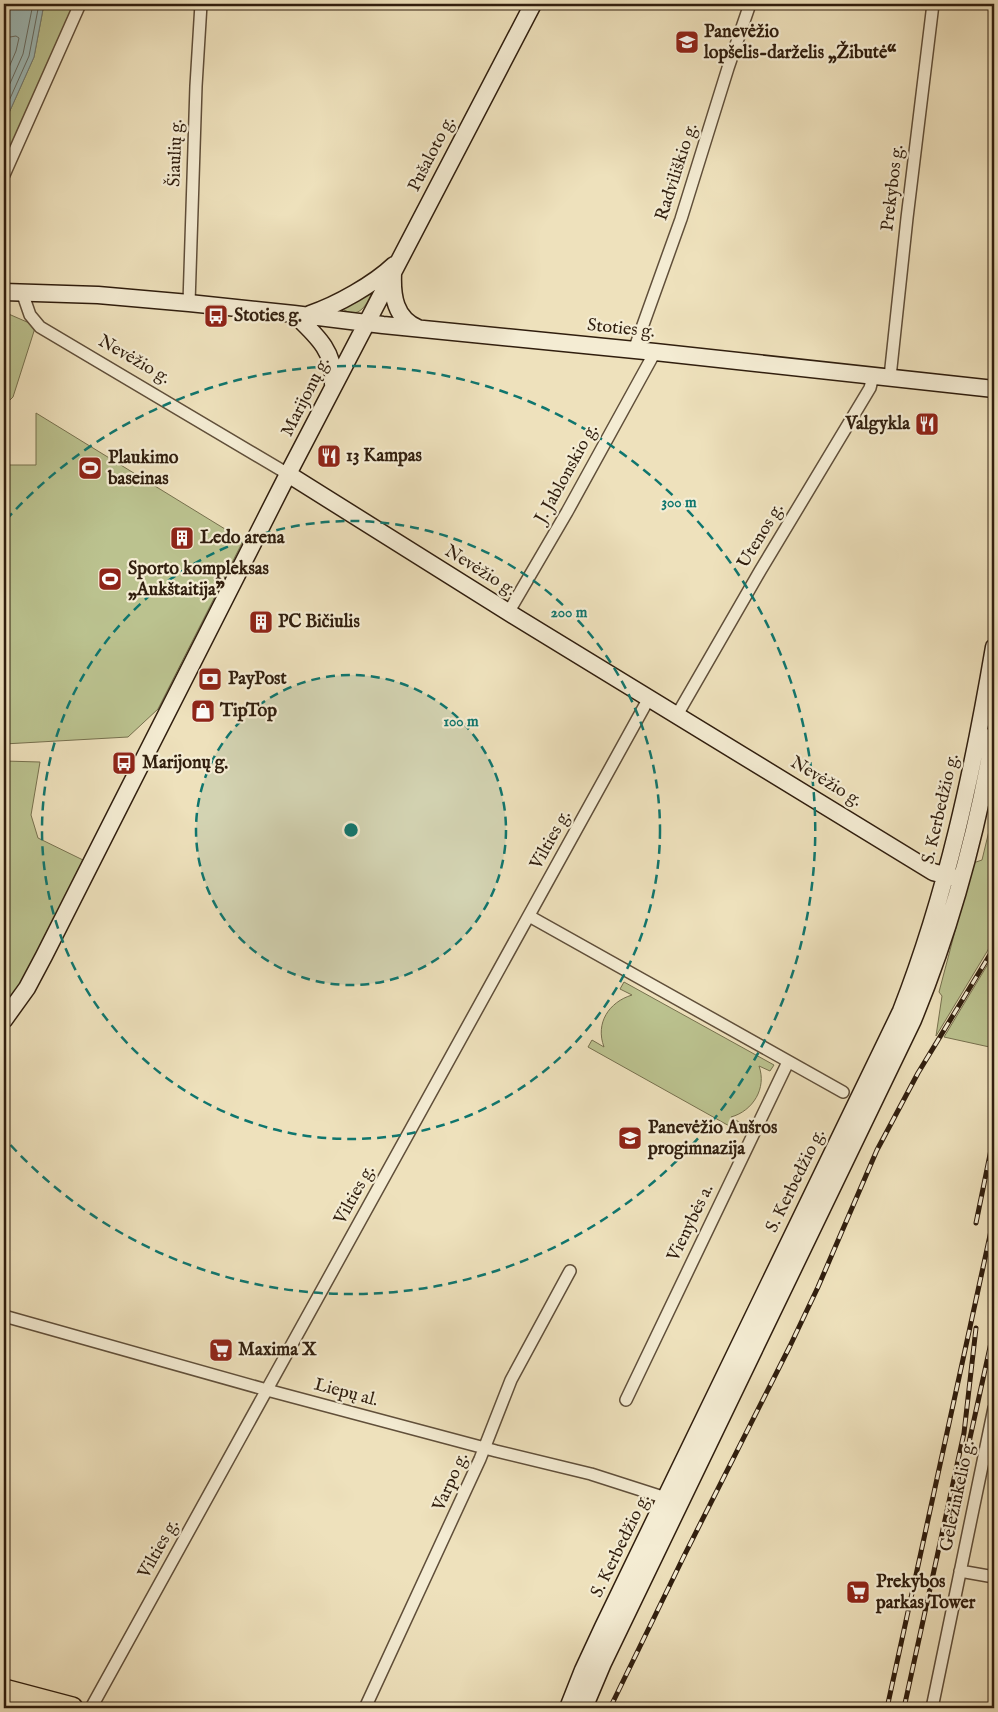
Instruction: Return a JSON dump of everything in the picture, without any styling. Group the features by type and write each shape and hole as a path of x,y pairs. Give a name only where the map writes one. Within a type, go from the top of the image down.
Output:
{"highway":[{"path":"4,1690 72,1708"}],"main road":[{"name":"Pušaloto g.","path":"367,323 532,4"},
{"path":"333,388 333,362 327,350 308,327 301,315 327,308 345,299 396,266"},
{"path":"396,266 393,290 396,307 407,322 420,329"},
{"name":"Stoties g.","path":"4,292 98,295 189,303 994,389"},
{"name":"Marijonų g.","path":"4,1020 27,988 44,956 288,474 367,323"},
{"name":"Nevėžio g.","path":"288,474 508,613 933,872 954,878"},
{"name":"S. Kerbedžio g.","path":"568,1708 583,1670 673,1500 913,1020 938,954 954,878 967,791 994,647"},
{"name":"S. Kerbedžio g.","path":"954,878 981,802 994,734"},
{"name":"S. Kerbedžio g.","path":"584,1708 673,1500"}],"street":[{"path":"4,175 80,4"},
{"name":"Šiaulių g.","path":"189,303 196,86 201,4"},
{"name":"Radviliškio g.","path":"634,350 681,219 750,4"},
{"name":"Prekybos g.","path":"890,377 933,4"},
{"name":"Nevėžio g.","path":"22,292 30,316 40,327 288,474"},
{"name":"J. Jablonskio g.","path":"508,613 567,512 655,352"},
{"name":"Utenos g.","path":"677,715 760,571 870,388 873,376"},
{"name":"Vilties g.","path":"91,1708 649,698"},
{"path":"529,916 843,1092"},
{"name":"Vienybės a.","path":"626,1400 788,1062"},
{"name":"Varpo g.","path":"365,1708 485,1448 511,1380 570,1271"},
{"name":"Liepų al.","path":"4,1316 267,1390 591,1474 673,1500"},
{"name":"Geležinkelio g.","path":"932,1708 994,1408"},
{"path":"960,1571 994,1577"}],"green space":[{"path":"44,4 80,4 4,168 4,124 34,57"},
{"path":"374,289 365,305 358,312 348,312 341,308"},
{"path":"4,312 27,322 35,328 13,397 10,400 4,401"},
{"name":"Sporto kompleksas „Aukštaitija”","path":"36,413 238,537 242,543 158,709 128,737 4,744 4,465 36,465"},
{"path":"4,761 40,762 31,815 38,838 83,860 41,946 11,1002 4,1010"},
{"path":"994,810 994,940 936,1036 942,996 939,992 973,863 982,860"},
{"path":"994,954 994,1048 944,1037"},
{"path":"624,982 774,1065 770,1071 759,1066 761,1082 756,1098 746,1110 731,1117 744,1125 740,1132 588,1047 592,1040 604,1047 601,1030 606,1015 617,1003 632,995 620,989"}],"water":[{"path":"10,4 44,4 34,57 4,124 4,28"}],"railway":[{"path":"610,1708 790,1346 818,1287 877,1150 918,1073 994,948"},
{"path":"976,1223 994,1135"},
{"path":"887,1708 994,1217"},
{"path":"904,1708 964,1433 976,1328"},
{"path":"968,1447 994,1329"}],"place":[{"name":"Panevėžio lopšelis-darželis „Žibutė“","path":"687,42"},
{"name":"Stoties g.","path":"216,316"},
{"name":"Valgykla","path":"927,424"},
{"name":"13 Kampas","path":"329,456"},
{"name":"Plaukimo baseinas","path":"90,468"},
{"name":"Ledo arena","path":"182,538"},
{"name":"Sporto kompleksas „Aukštaitija”","path":"110,579"},
{"name":"PC Bičiulis","path":"261,622"},
{"name":"PayPost","path":"210,679"},
{"name":"TipTop","path":"203,711"},
{"name":"Marijonų g.","path":"124,763"},
{"name":"Panevėžio Aušros progimnazija","path":"630,1138"},
{"name":"Maxima X","path":"221,1350"},
{"name":"Prekybos parkas Tower","path":"858,1592"}]}
